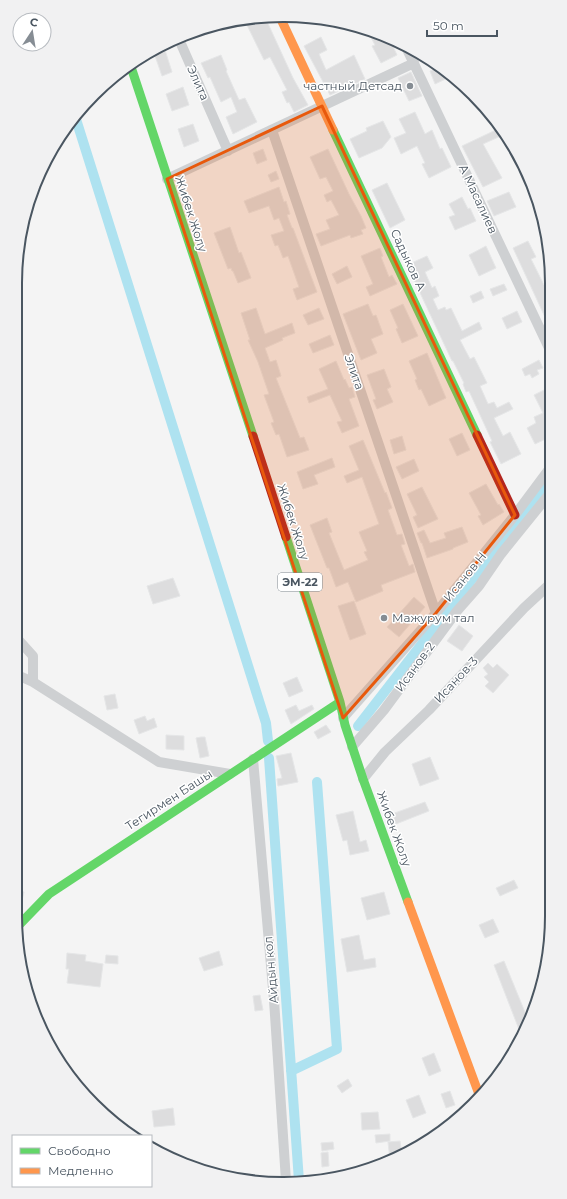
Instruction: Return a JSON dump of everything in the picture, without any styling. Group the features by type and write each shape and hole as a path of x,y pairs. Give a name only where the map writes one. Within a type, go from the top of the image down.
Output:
{"main road":[{"name":"Садыков А","path":"282,22 515,515"},
{"name":"Жибек Жолу","path":"132,70 340,702 343,718 352,747 478,1090"},
{"name":"Тегирмен Башы","path":"22,922 49,894 340,702"}],"street":[{"name":"Элита","path":"181,43 228,151"},
{"name":"А Масалиев","path":"410,55 545,339"},
{"path":"167,179 414,64"},
{"name":"Элита","path":"272,130 436,613"},
{"name":"Исанов Н","path":"343,718 436,613 515,515 545,475"},
{"name":"Исанов-2","path":"352,747 384,710 457,611 480,586 501,554 545,498"},
{"name":"Исанов-3","path":"363,779 385,752 429,710 524,608 545,589"},
{"path":"22,644 33,656 33,682"},
{"path":"22,677 33,682 159,762 230,774"},
{"name":"Айдын кол","path":"253,759 273,993 286,1177"}],"highlighted area":[{"path":"322,106 515,515 436,613 343,718 167,179"}],"building":[{"path":"268,23 293,78 308,105 294,112 289,102 287,103 282,92 287,90 270,57 264,60 247,24"},
{"path":"321,37 327,50 319,54 326,70 354,55 365,79 330,95 304,46"},
{"path":"371,37 393,46 397,55 381,63 372,46 375,45"},
{"path":"165,51 172,72 162,76 155,56"},
{"path":"221,55 227,70 226,71 239,100 245,98 257,122 233,134 226,117 237,112 231,97 221,102 210,77 208,78 201,63"},
{"path":"434,69 446,79 435,84 430,71"},
{"name":"частный Детсад","path":"411,72 422,96 409,101 398,78"},
{"path":"183,87 189,105 172,111 166,94"},
{"path":"415,112 425,134 432,130 440,149 442,148 451,167 429,178 422,164 425,163 417,146 401,154 394,138 406,133 399,119"},
{"path":"383,121 391,137 382,148 359,158 350,139 367,131 366,128"},
{"path":"193,124 199,141 184,147 178,129"},
{"path":"495,130 500,136 483,144 502,178 483,187 462,146"},
{"path":"263,149 267,160 257,164 253,153"},
{"path":"328,149 366,228 361,230 363,234 351,238 350,235 321,246 316,234 330,229 326,220 339,215 331,200 327,202 324,195 333,191 326,177 320,179 310,157"},
{"path":"276,171 279,179 271,182 268,175"},
{"path":"387,183 405,220 390,228 372,190"},
{"path":"279,187 284,202 286,201 290,214 287,215 317,292 297,300 293,289 299,287 288,256 283,258 278,245 275,246 271,235 284,231 279,218 274,220 269,206 249,213 244,201"},
{"path":"509,192 516,207 494,216 487,201"},
{"path":"462,197 468,209 470,208 476,221 455,230 449,217 455,215 449,204"},
{"path":"230,227 239,253 241,252 251,278 238,283 231,268 228,269 214,233"},
{"path":"528,241 536,257 531,259 545,285 545,317 513,248"},
{"path":"486,246 496,268 479,276 469,255"},
{"path":"380,248 383,256 381,257 389,277 392,275 397,284 370,296 366,287 373,284 361,256"},
{"path":"427,256 433,268 425,272 432,288 435,286 439,296 433,299 438,310 445,307 446,310 451,308 462,331 479,322 482,329 460,340 470,359 474,357 487,383 480,386 488,404 494,402 497,408 509,402 513,409 494,418 503,436 510,432 521,454 501,464 490,442 492,441 469,391 466,392 464,383 452,361 407,265"},
{"path":"347,266 352,277 337,284 332,274"},
{"path":"504,284 507,290 493,296 490,289"},
{"path":"481,291 484,298 473,303 470,296"},
{"path":"368,304 373,316 376,315 383,334 371,339 377,353 361,360 343,314"},
{"path":"403,304 418,336 402,343 396,329 398,328 390,310"},
{"path":"256,308 265,334 292,323 295,333 282,338 283,340 265,348 270,362 276,360 281,376 276,378 300,438 304,437 309,450 287,457 279,434 276,435 271,423 274,422 264,395 269,394 258,362 248,340 250,340 241,313"},
{"path":"319,308 324,319 308,325 303,315"},
{"path":"517,311 522,322 507,329 502,318"},
{"path":"330,335 334,345 313,353 309,344"},
{"path":"427,353 446,398 429,406 421,389 419,390 415,380 417,379 409,361"},
{"path":"539,360 543,368 537,370 539,374 532,378 530,374 525,376 522,369"},
{"path":"336,361 344,380 345,379 349,388 352,387 355,397 349,399 359,426 342,433 337,422 342,421 330,395 309,403 307,397 328,389 319,369"},
{"path":"384,369 391,387 387,389 393,402 377,409 373,400 376,399 367,375"},
{"path":"545,390 545,439 535,444 527,428 536,423 534,417 543,413 534,395"},
{"path":"462,433 470,450 457,456 449,439"},
{"path":"402,436 406,450 394,454 390,440"},
{"path":"363,440 392,508 388,510 397,535 402,534 405,544 401,545 409,566 413,564 415,572 381,585 383,591 356,602 348,582 336,587 310,525 327,518 332,532 329,533 344,570 368,560 364,552 367,551 359,532 379,524 362,477 347,483 344,476 359,470 349,446"},
{"path":"332,458 335,467 314,475 318,484 303,489 297,472"},
{"path":"414,459 419,471 402,479 396,467"},
{"path":"486,484 498,505 499,504 504,512 483,525 478,516 481,515 469,493"},
{"path":"422,487 438,519 418,528 413,517 417,515 407,494"},
{"path":"462,527 468,542 427,558 417,533 424,530 430,543 446,538 444,533"},
{"path":"173,578 180,596 153,604 147,586"},
{"path":"414,597 425,607 399,637 387,627"},
{"path":"354,601 366,634 350,640 338,606"},
{"path":"459,625 473,636 462,651 447,641"},
{"path":"488,663 493,668 497,664 509,675 493,693 485,686 489,682 484,677 488,674 483,668"},
{"path":"297,677 303,691 289,697 283,683"},
{"path":"115,694 118,708 107,710 104,696"},
{"path":"296,705 299,711 312,705 314,709 291,724 285,710"},
{"path":"145,716 147,721 154,718 157,727 139,734 134,720"},
{"path":"326,725 331,732 318,739 314,732"},
{"path":"166,735 184,736 184,750 166,749"},
{"path":"205,737 209,756 200,758 196,738"},
{"path":"291,753 298,782 278,786 277,779 282,778 276,756"},
{"path":"430,757 439,779 420,786 412,764"},
{"path":"425,802 429,811 396,824 392,814"},
{"path":"353,811 360,842 366,840 369,851 350,855 347,840 343,841 336,815"},
{"path":"514,880 518,888 500,896 496,888"},
{"path":"384,892 390,914 367,920 361,898"},
{"path":"493,919 499,932 485,938 479,925"},
{"path":"359,935 364,960 375,958 376,967 347,972 341,939"},
{"path":"219,951 223,965 204,971 199,958"},
{"path":"67,953 86,955 85,961 103,964 100,987 67,983 69,969 66,969"},
{"path":"106,955 118,956 118,964 105,963"},
{"path":"504,961 526,1014 519,1029 494,965"},
{"path":"260,995 263,1010 255,1011 253,996"},
{"path":"434,1053 441,1071 429,1076 422,1058"},
{"path":"348,1079 352,1086 342,1093 337,1086"},
{"path":"450,1091 455,1105 446,1108 441,1094"},
{"path":"419,1095 426,1113 413,1118 406,1100"},
{"path":"173,1108 175,1125 154,1127 152,1111"},
{"path":"378,1112 380,1129 362,1130 361,1113"},
{"path":"390,1134 390,1141 376,1143 375,1135"},
{"path":"400,1141 401,1149 389,1154 388,1142"},
{"path":"333,1142 334,1149 322,1151 321,1143"},
{"path":"328,1152 329,1166 322,1167 321,1153"}],"waterway":[{"path":"77,123 266,723 268,741"},
{"path":"358,726 545,485"},
{"path":"269,758 299,1176"},
{"path":"291,1071 337,1049 317,782"}],"traffic: fast":[{"path":"132,70 253,436"},
{"path":"333,130 477,435"},
{"path":"286,537 340,702 345,725 363,779 408,902"},
{"path":"22,922 49,894 340,702"}],"traffic: slow":[{"path":"282,22 333,130"},
{"path":"408,902 478,1090"}],"traffic: jam":[{"path":"477,435 515,515"},
{"path":"253,436 286,537"}],"place":[{"name":"частный Детсад","path":"410,86"},
{"name":"Мажурум тал","path":"384,618"}]}
